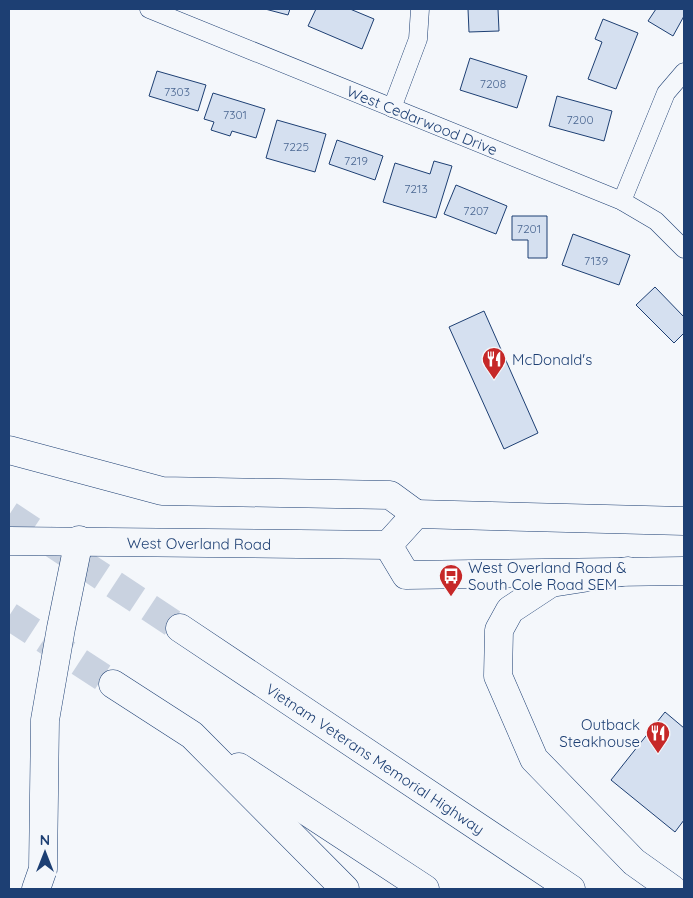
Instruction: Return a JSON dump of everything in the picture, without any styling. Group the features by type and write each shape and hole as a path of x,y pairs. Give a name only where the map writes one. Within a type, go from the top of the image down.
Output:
{"main road":[{"path":"9,450 162,491 390,495 416,514 684,522"},
{"path":"416,514 388,545 406,575 684,571"},
{"name":"West Overland Road","path":"9,540 388,545"},
{"path":"36,889 43,869 45,720 79,540"},
{"path":"628,571 551,583 510,610 500,630 498,676 534,759 634,862 672,889"},
{"name":"Vietnam Veterans Memorial Highway","path":"180,628 571,889"},
{"path":"113,684 425,889"},
{"path":"192,735 345,889"}],"street":[{"name":"West Cedarwood Drive","path":"149,9 622,200 656,221 684,249"},
{"path":"392,108 418,39 420,9"},
{"path":"622,200 666,93 684,72"}],"building":[{"path":"265,9 290,9 288,15"},
{"path":"316,9 350,9 374,19 362,49 308,26"},
{"path":"468,9 498,9 499,31 469,32"},
{"path":"656,9 684,9 684,16 673,36 648,21"},
{"path":"603,19 638,33 616,89 588,79 602,42 595,39"},
{"path":"470,58 527,76 517,108 460,90"},
{"path":"157,71 206,85 198,111 149,96"},
{"path":"213,93 265,109 256,138 232,131 230,136 211,130 214,122 204,119"},
{"path":"557,96 612,111 604,141 549,126"},
{"path":"277,120 326,134 315,172 266,158"},
{"path":"337,140 383,156 375,180 329,164"},
{"path":"434,161 452,166 436,218 383,202 395,163 430,174"},
{"path":"456,185 507,206 496,234 444,214"},
{"path":"512,216 547,216 547,258 528,258 528,240 512,240"},
{"path":"573,234 630,255 619,285 562,265"},
{"path":"655,287 684,317 684,333 674,343 636,305"},
{"name":"McDonald's","path":"484,311 538,433 504,449 449,327"},
{"name":"Outback Steakhouse","path":"665,712 684,728 684,820 675,832 611,780"}],"tunnel":[{"path":"9,515 180,628"},
{"path":"9,616 113,684"}],"place":[{"name":"McDonald's","path":"494,380"},
{"name":"West Overland Road & South Cole Road SEM","path":"451,597"},
{"name":"Outback Steakhouse","path":"658,754"}]}
